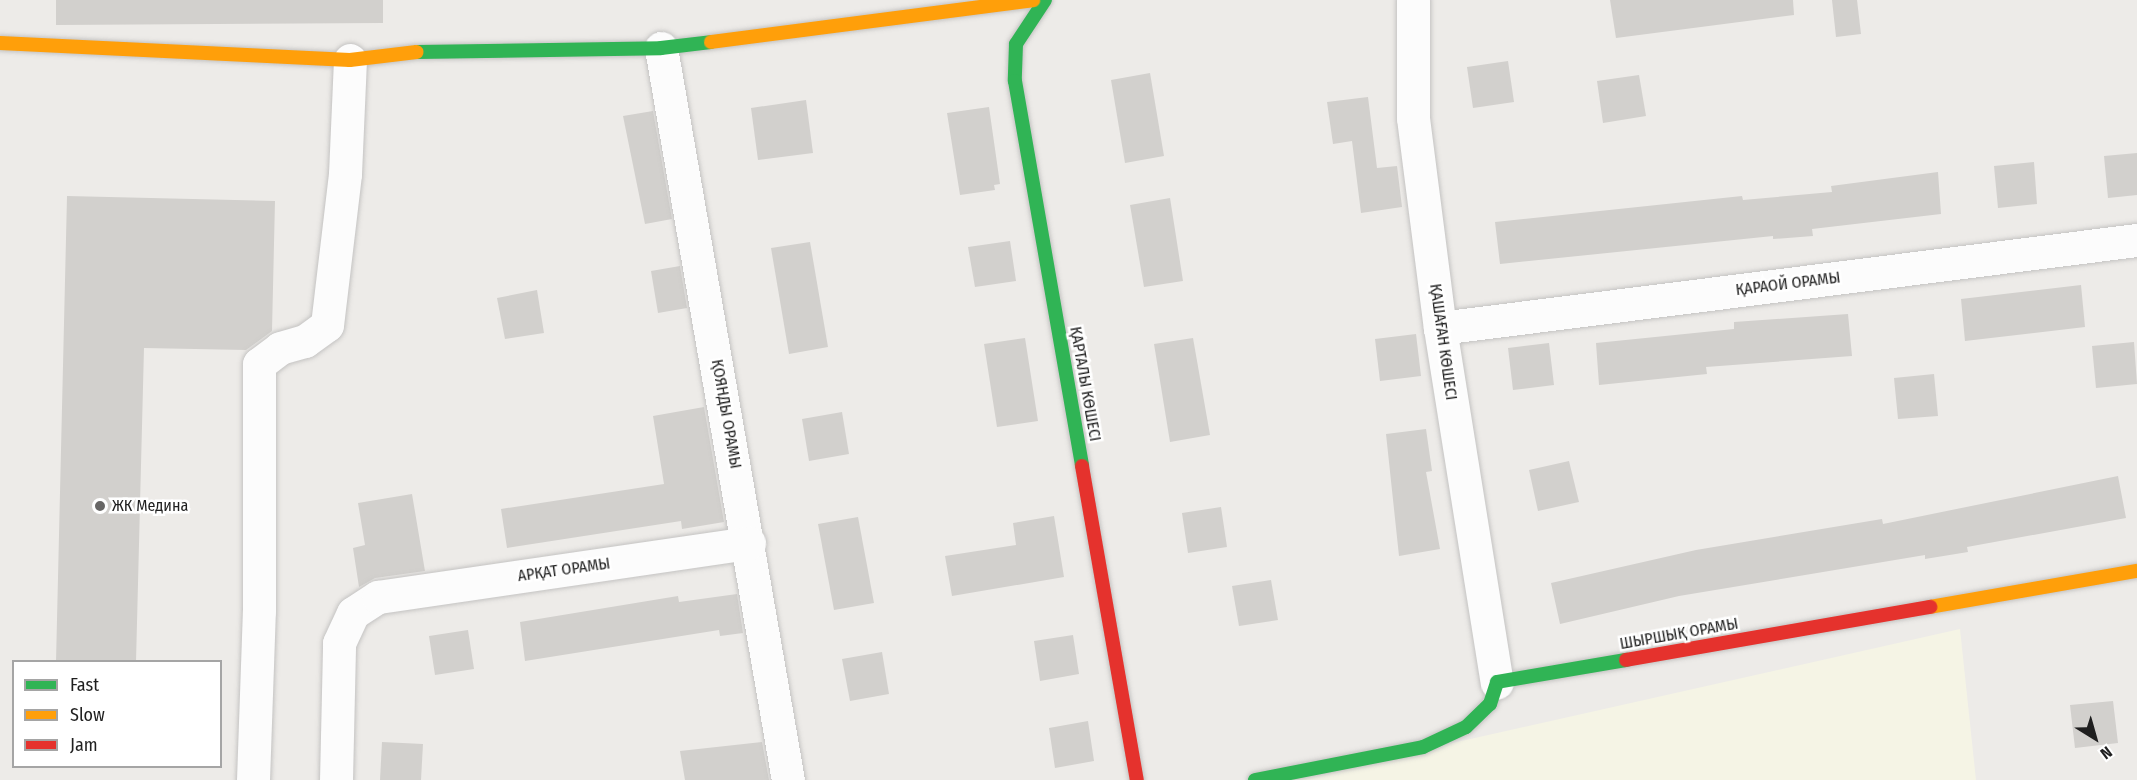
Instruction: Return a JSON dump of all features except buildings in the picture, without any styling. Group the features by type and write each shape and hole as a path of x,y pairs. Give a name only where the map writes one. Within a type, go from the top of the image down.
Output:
{"street":[{"path":"0,43 350,60 444,49 661,48 1033,0"},
{"name":"ҚАРТАЛЫ КӨШЕСІ","path":"1045,0 1016,44 1015,81 1137,780"},
{"name":"ҚАШАҒАН КӨШЕСІ","path":"1413,0 1413,118 1440,328 1497,682"},
{"name":"ҚОЯНДЫ ОРАМЫ","path":"661,48 749,543 788,780"},
{"path":"253,780 259,611 259,364 279,348 305,341 327,325 345,174 350,60"},
{"name":"ҚАРАОЙ ОРАМЫ","path":"1440,328 2137,240"},
{"name":"АРҚАТ ОРАМЫ","path":"336,780 339,643 353,613 378,597 749,543"},
{"name":"ШЫРШЫҚ ОРАМЫ","path":"1497,682 2137,571"},
{"path":"1256,780 1423,747 1466,727 1490,704 1497,682"}],"shaded area":[{"path":"1960,629 1976,780 1288,780"}],"traffic: fast":[{"path":"1045,0 1016,44 1015,81 1082,466"},
{"path":"417,52 661,48 711,42"},
{"path":"1255,780 1423,747 1466,727 1490,704 1497,682 1626,660"}],"traffic: slow":[{"path":"711,42 1033,0"},
{"path":"0,43 350,60 417,52"},
{"path":"1930,607 2137,571"}],"traffic: jam":[{"path":"1082,466 1137,780"},
{"path":"1626,660 1930,607"}],"place":[{"name":"ЖК Медина","path":"100,506"}]}
